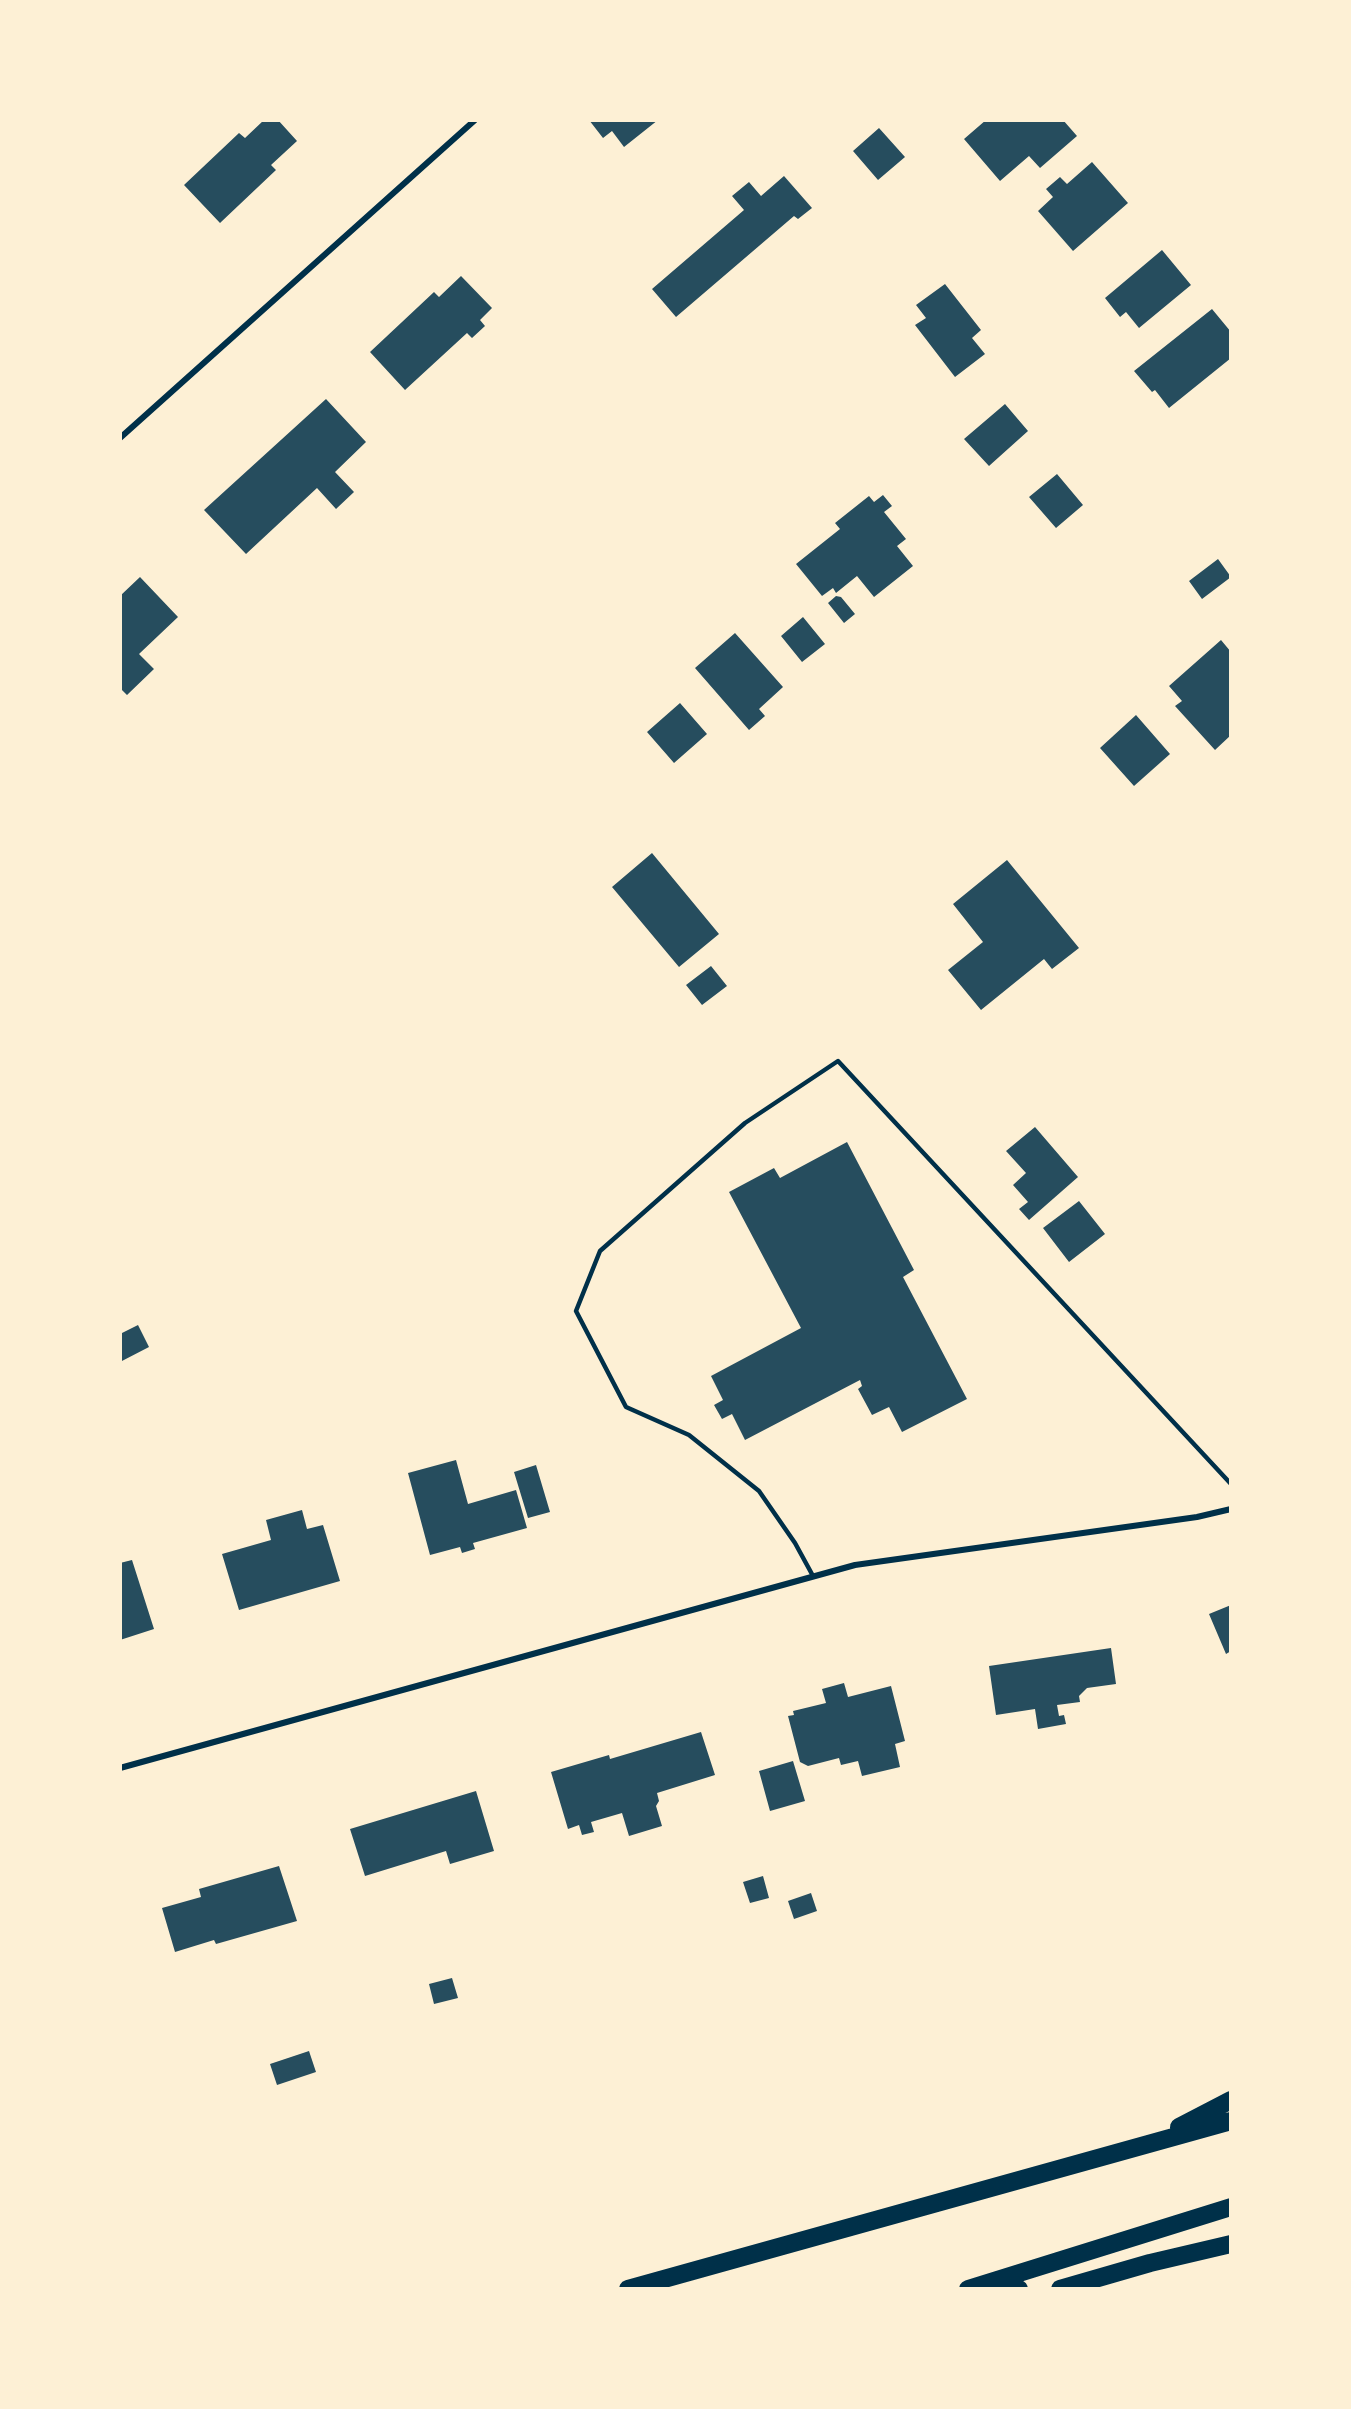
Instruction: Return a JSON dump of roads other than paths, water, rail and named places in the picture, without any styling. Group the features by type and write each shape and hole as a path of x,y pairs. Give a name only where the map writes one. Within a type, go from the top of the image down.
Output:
{"highway":[{"path":"1146,2143 1231,2100"},
{"path":"628,2289 1231,2121"},
{"path":"975,2287 1231,2207"},
{"path":"1060,2289 1150,2263 1231,2244"},
{"path":"975,2287 1019,2289"}],"street":[{"path":"120,438 475,120"},
{"path":"120,1768 855,1565 1197,1517 1231,1509"}],"lane":[{"path":"813,1576 795,1543 759,1491 689,1435 626,1407 576,1311 600,1251 746,1123 838,1061 1231,1484"}]}
